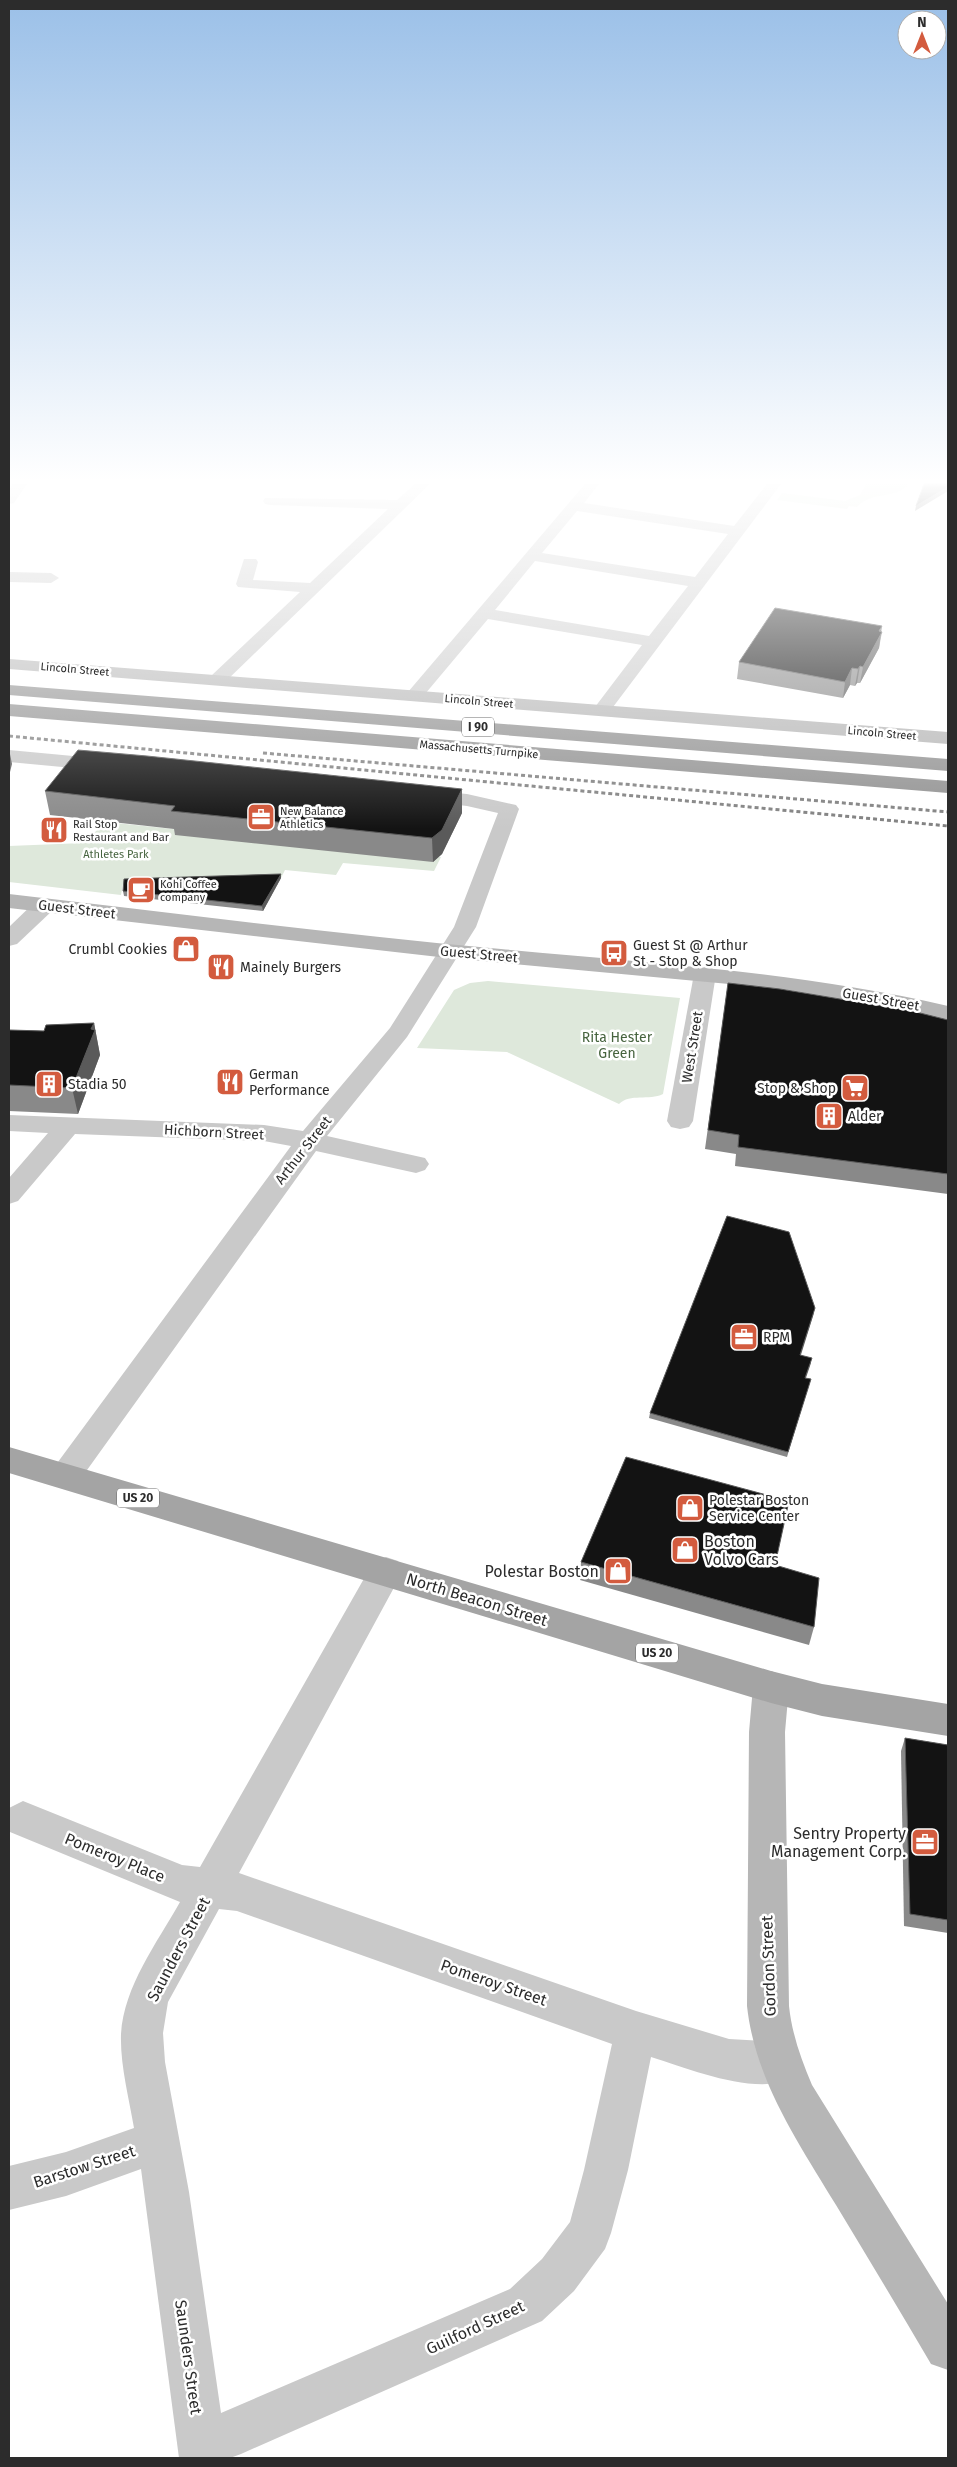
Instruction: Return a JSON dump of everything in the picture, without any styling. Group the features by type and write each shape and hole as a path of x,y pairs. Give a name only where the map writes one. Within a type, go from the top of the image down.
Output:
{"highway":[{"name":"Massachusetts Turnpike","path":"9,690 948,765"},
{"name":"Massachusetts Turnpike","path":"9,710 948,787"}],"main road":[{"name":"North Beacon Street","path":"9,1460 66,1475 771,1687 822,1700 948,1720"}],"street":[{"path":"217,680 302,599"},
{"path":"414,696 496,599"},
{"path":"602,711 687,599"},
{"path":"484,613 654,642"},
{"name":"Lincoln Street","path":"9,664 948,738"},
{"path":"9,756 126,768"},
{"name":"Arthur Street","path":"66,1475 309,1140 390,1045 466,927 509,809 467,800 409,795"},
{"name":"Guest Street","path":"9,901 450,951 705,974 834,991 948,1013"},
{"path":"9,940 45,905"},
{"name":"West Street","path":"680,1121 705,974"},
{"name":"Hichborn Street","path":"9,1123 264,1134 309,1140 416,1164"},
{"path":"9,1195 69,1125"},
{"name":"Saunders Street","path":"202,2451 158,2140 144,2062 142,2033 149,1997 386,1571"},
{"name":"Gordon Street","path":"771,1687 767,1732 768,2006 770,2024 781,2063 797,2100 948,2347"},
{"name":"Pomeroy Place","path":"23,1819 182,1884 209,1890"},
{"name":"Pomeroy Street","path":"209,1890 236,1892 636,2032 729,2060 781,2063"},
{"name":"Guilford Street","path":"202,2451 241,2430 526,2305 558,2276 588,2233 606,2170 636,2032"},
{"name":"Barstow Street","path":"9,2188 37,2183 127,2153 158,2140"}],"green space":[{"name":"Athletes Park","path":"106,822 441,857 434,871 343,863 336,875 285,870 281,878 123,884 121,895 9,882 9,846 83,843"},
{"name":"Rita Hester Green","path":"488,981 680,998 663,1094 629,1099 619,1104 507,1052 417,1048 454,990 470,983"}],"building":[{"path":"775,608 882,626 879,631 882,632 863,667 860,666 858,669 852,668 845,682 739,662"},
{"path":"78,750 462,789 442,830 432,838 171,811 175,806 45,791"},
{"path":"281,874 262,906 123,891 124,879"},
{"name":"Alder","path":"728,983 780,989 912,1011 948,1020 948,1174 738,1147 739,1135 708,1130"},
{"path":"94,1023 91,1029 95,1030 72,1088 9,1085 9,1030 44,1031 46,1025"},
{"name":"RPM","path":"727,1216 789,1232 815,1308 800,1355 812,1358 805,1378 811,1379 788,1452 650,1413"},
{"name":"Boston Volvo Cars","path":"626,1457 789,1501 775,1565 819,1578 814,1627 581,1562"},
{"name":"Sentry Property Management Corp.","path":"905,1738 948,1745 948,1920 910,1914"}],"railway":[{"path":"9,736 948,826"},
{"path":"263,753 948,812"}],"place":[{"name":"New Balance Athletics","path":"261,817"},
{"name":"Rail Stop Restaurant and Bar","path":"54,830"},
{"name":"Kohi Coffee company","path":"141,890"},
{"name":"Crumbl Cookies","path":"186,949"},
{"name":"Guest St @ Arthur St - Stop & Shop","path":"614,953"},
{"name":"Mainely Burgers","path":"221,967"},
{"name":"German Performance","path":"230,1082"},
{"name":"Stadia 50","path":"49,1084"},
{"name":"Stop & Shop","path":"855,1088"},
{"name":"Alder","path":"829,1116"},
{"name":"RPM","path":"744,1337"},
{"name":"Polestar Boston Service Center","path":"690,1508"},
{"name":"Boston Volvo Cars","path":"685,1550"},
{"name":"Polestar Boston","path":"618,1571"},
{"name":"Sentry Property Management Corp.","path":"925,1842"}]}
